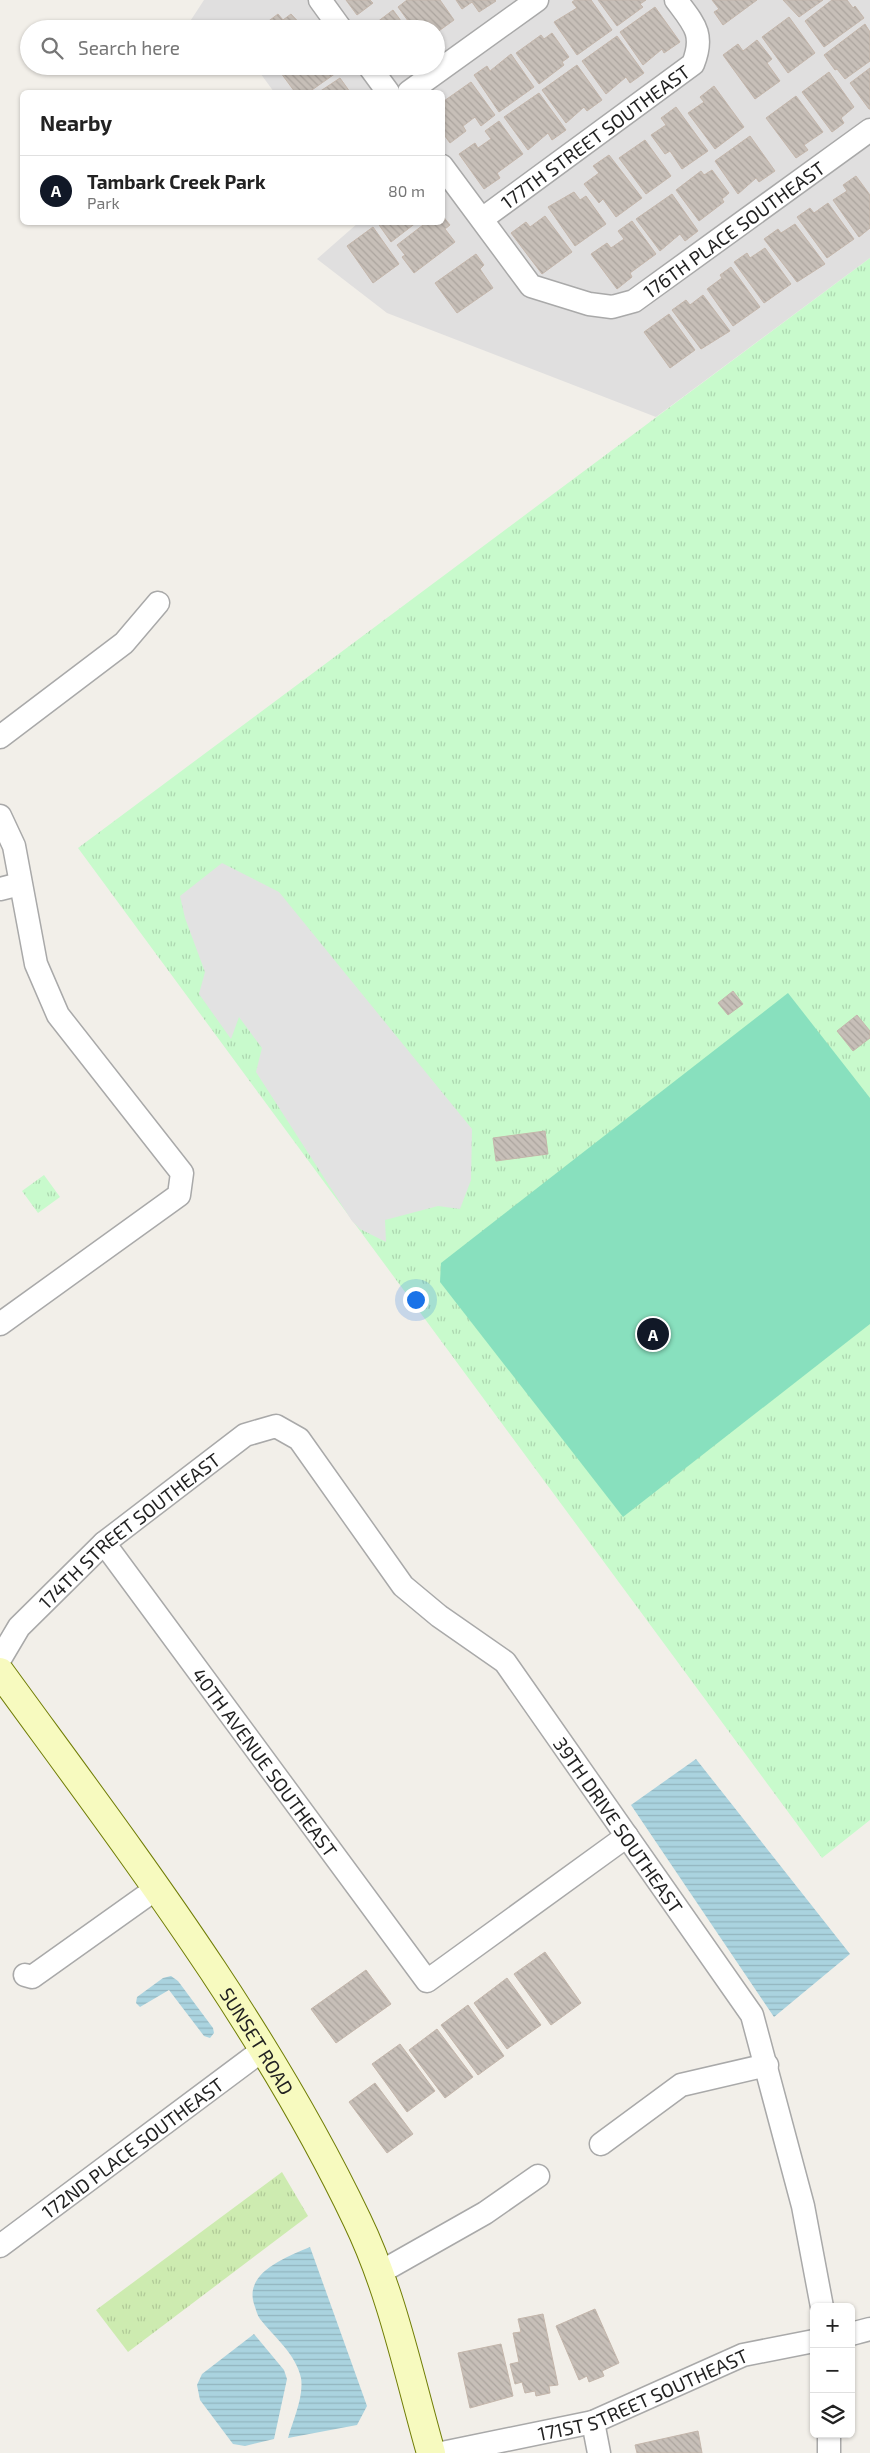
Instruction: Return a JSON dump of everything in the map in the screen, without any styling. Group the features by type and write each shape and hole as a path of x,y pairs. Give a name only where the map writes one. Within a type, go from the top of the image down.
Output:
{"street":[{"path":"320,0 334,20"},
{"path":"445,66 537,0"},
{"name":"177TH STREET SOUTHEAST","path":"482,219 693,64 700,48 695,26 676,0"},
{"path":"376,75 387,90"},
{"path":"412,90 433,75"},
{"name":"176TH PLACE SOUTHEAST","path":"445,170 531,286 589,304 612,307 634,300 870,130"},
{"path":"0,737 124,643 158,603"},
{"path":"0,816 14,846 10,887 36,964 58,1014 182,1173 179,1196 0,1324"},
{"name":"174TH STREET SOUTHEAST","path":"0,1659 19,1627 104,1543 245,1435 276,1426"},
{"name":"39TH DRIVE SOUTHEAST","path":"276,1426 299,1439 403,1586 439,1616 505,1662 752,2015 767,2065 803,2206 821,2303"},
{"name":"40TH AVENUE SOUTHEAST","path":"104,1543 427,1981 627,1836"},
{"name":"SUNSET ROAD","path":"0,1672 157,1888 278,2069 358,2221 379,2273 430,2453"},
{"path":"25,1975 32,1976 157,1888"},
{"name":"172ND PLACE SOUTHEAST","path":"0,2246 264,2049"},
{"path":"601,2144 680,2085 767,2065"},
{"path":"379,2273 485,2213 538,2176"},
{"path":"855,2333 870,2329"},
{"name":"171ST STREET SOUTHEAST","path":"442,2453 593,2422 743,2355 810,2342"},
{"path":"593,2422 599,2453"},
{"path":"828,2438 829,2453"}],"shaded area":[{"path":"204,0 870,0 870,258 656,417 387,313 317,259 356,225 445,225 445,90 273,90 262,75 445,75 445,20 191,20"},
{"path":"222,863 279,892 472,1129 471,1180 460,1209 438,1206 385,1220 386,1242 360,1229 352,1221 256,1072 262,1048 239,1017 231,1039 199,994 205,972 185,918 180,896"}],"green space":[{"path":"870,258 870,1820 822,1858 78,848"},
{"path":"788,993 870,1098 870,1324 623,1517 440,1282 441,1263"},
{"path":"44,1175 60,1197 38,1213 22,1191"},
{"path":"282,2172 308,2216 128,2352 96,2310"}],"water":[{"path":"696,1759 850,1954 774,2017 631,1805"},
{"path":"171,1976 178,1981 213,2028 214,2033 210,2038 204,2036 169,1990 140,2007 136,2003 137,1997 163,1978"},
{"path":"310,2247 367,2406 357,2425 288,2438 300,2401 301,2378 290,2354 259,2317 254,2304 253,2293 255,2283 270,2267"},
{"path":"254,2334 284,2370 287,2379 274,2439 245,2446 233,2444 200,2400 197,2385 202,2374"}],"building":[{"path":"346,0 370,0 373,3 357,15"},
{"path":"407,0 440,0 454,20 445,26 445,20 407,20 398,7"},
{"path":"456,0 496,1 479,12 472,2 462,9"},
{"path":"575,0 591,0 612,30 577,55 554,22 577,8 572,2"},
{"path":"598,0 646,0 640,4 643,7 617,26"},
{"path":"712,0 757,0 723,25 714,12 719,9"},
{"path":"783,0 823,0 799,17"},
{"path":"832,0 847,0 853,8 855,6 864,18 824,47 805,21"},
{"path":"655,7 680,42 664,53 662,49 643,65 620,32"},
{"path":"393,10 400,20 380,20"},
{"path":"278,14 283,20 270,20"},
{"path":"291,14 297,20 283,20"},
{"path":"789,17 815,53 788,73 762,37"},
{"path":"865,24 870,32 870,61 845,79 837,69 835,70 824,55"},
{"path":"552,33 569,57 562,62 564,65 539,84 516,53 541,35 544,39"},
{"path":"617,36 644,73 630,83 626,77 606,94 582,61"},
{"path":"757,40 772,59 767,63 780,81 755,99 723,55 738,44 743,51"},
{"path":"511,54 534,87 499,112 474,75 487,66 490,71"},
{"path":"577,65 602,100 587,111 584,107 566,123 542,90"},
{"path":"870,68 870,109 869,109 850,83"},
{"path":"829,72 854,107 841,118 844,123 832,132 802,92"},
{"path":"282,75 333,75 312,90 294,90"},
{"path":"340,78 349,90 322,90"},
{"path":"471,82 495,115 481,126 475,117 463,126 466,131 450,143 445,136 445,100"},
{"path":"714,86 744,127 715,149 688,113 704,102 700,97"},
{"path":"539,93 566,130 552,140 548,133 528,150 504,117"},
{"path":"796,96 823,132 804,145 808,150 796,158 766,118"},
{"path":"676,107 708,151 682,169 670,151 665,154 651,135 666,125 661,118"},
{"path":"499,121 523,154 497,173 500,178 484,189 459,154 475,143 478,148 491,139 485,131"},
{"path":"750,136 775,171 759,182 756,178 738,194 715,161"},
{"path":"645,140 671,176 646,194 619,158"},
{"path":"609,155 642,198 616,217 603,199 599,203 584,184 599,173 593,166"},
{"path":"712,170 729,193 722,199 724,202 699,221 676,190 701,171 704,175"},
{"path":"856,176 870,195 870,228 859,237 833,200 847,191 843,185"},
{"path":"574,192 580,200 586,196 606,224 575,246 548,207"},
{"path":"672,194 698,231 685,241 680,234 660,251 636,219"},
{"path":"828,203 854,239 827,258 797,217 810,208 814,213"},
{"path":"545,216 572,252 542,274 511,233 526,222 530,227"},
{"path":"445,219 450,225 445,229 455,242 414,273 402,257 405,255 397,245 423,225 445,225"},
{"path":"632,221 656,254 630,273 632,277 617,289 591,254 607,243 611,248 624,239 618,231"},
{"path":"795,224 825,264 797,282 764,239 778,229 781,233"},
{"path":"379,225 413,225 391,242"},
{"path":"373,227 399,264 373,283 347,246"},
{"path":"765,248 791,284 764,303 734,262 747,253 750,258"},
{"path":"476,254 484,265 480,269 493,288 457,313 435,283"},
{"path":"731,267 760,307 733,326 707,289 722,278 720,275"},
{"path":"703,295 730,331 701,349 672,310 686,300 690,305"},
{"path":"669,314 695,350 670,368 644,332"},
{"path":"733,991 743,1004 728,1015 718,1003"},
{"path":"857,1015 870,1031 870,1038 853,1051 837,1031"},
{"path":"545,1131 548,1154 496,1161 493,1138"},
{"path":"545,1952 581,2003 551,2025 514,1974"},
{"path":"366,1970 391,2004 336,2043 311,2009"},
{"path":"507,1978 541,2025 507,2049 474,2003"},
{"path":"468,2005 504,2056 478,2075 441,2025"},
{"path":"437,2029 473,2077 445,2098 409,2050"},
{"path":"400,2044 435,2091 407,2112 372,2064"},
{"path":"375,2083 413,2134 387,2153 349,2102"},
{"path":"595,2309 619,2363 602,2371 604,2376 589,2382 587,2376 579,2380 556,2326"},
{"path":"543,2314 558,2385 549,2386 550,2393 536,2396 535,2391 525,2393 522,2382 515,2384 510,2364 519,2362 513,2333 521,2332 518,2319"},
{"path":"501,2344 513,2396 470,2408 458,2353"},
{"path":"698,2431 702,2453 637,2453 635,2445"}],"place":[{"name":"Tambark Creek Park","path":"653,1334"}]}
